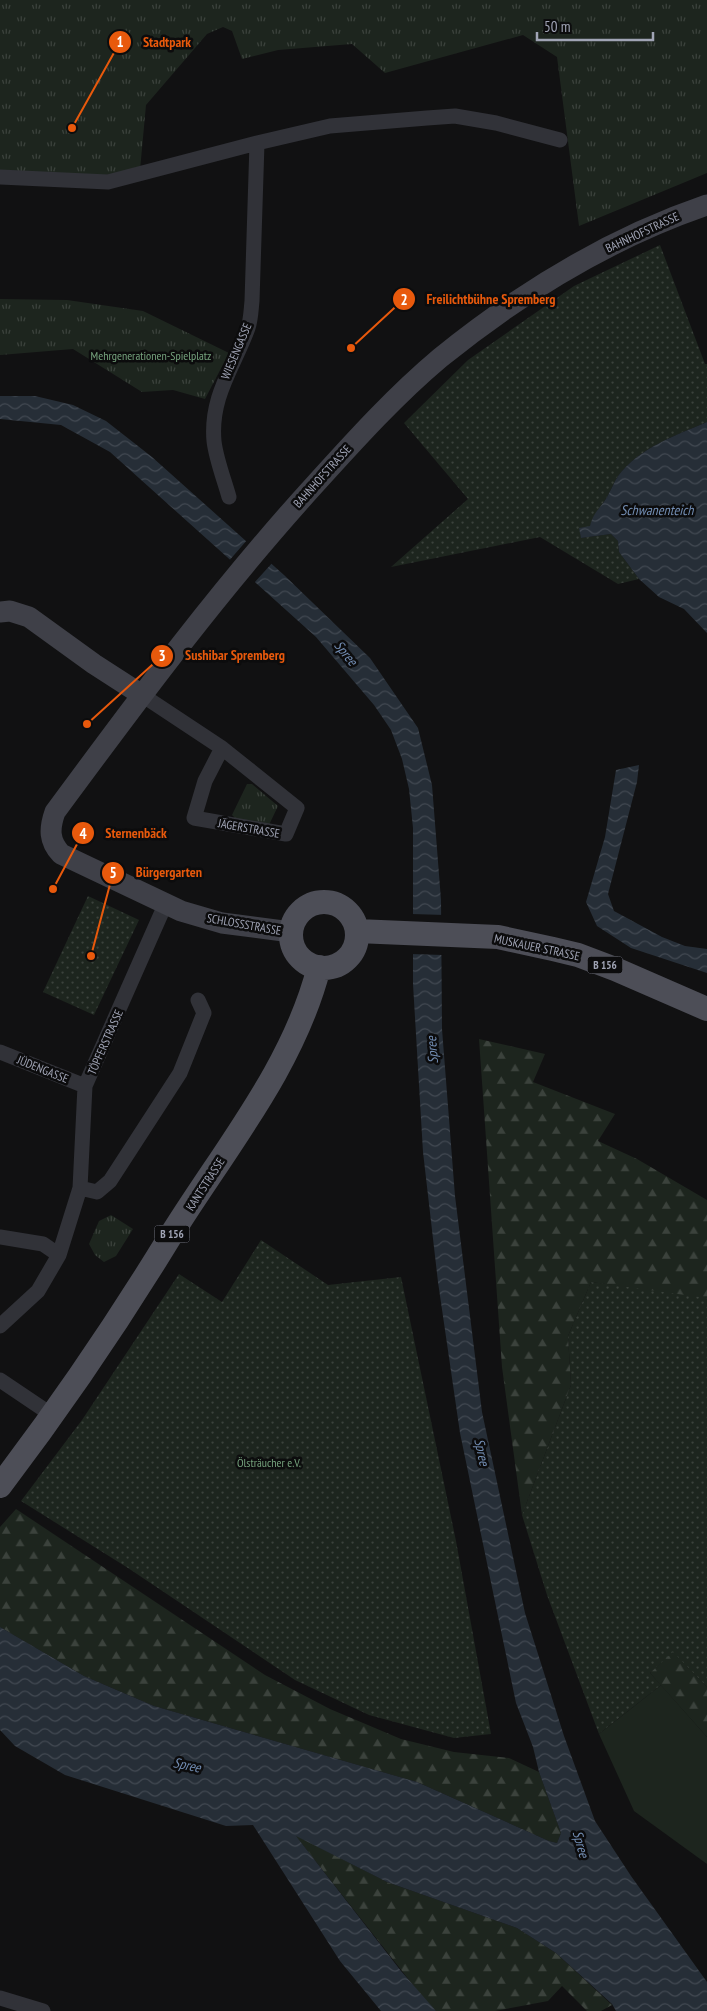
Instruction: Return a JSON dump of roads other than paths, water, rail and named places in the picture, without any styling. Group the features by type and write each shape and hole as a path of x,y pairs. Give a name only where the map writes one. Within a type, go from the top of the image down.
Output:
{"main road":[{"path":"319,902 330,902 348,912 354,921 357,931 357,941 347,959 334,966 319,968 310,965 296,951 292,942 291,932 300,912 308,906 319,902"},
{"name":"MUSKAUER STRASSE","path":"357,931 498,937 578,955 707,1009"},
{"name":"KANTSTRASSE","path":"0,1486 108,1335 209,1180 288,1050 304,1017 319,968"}],"street":[{"path":"0,177 108,182 330,126 455,116 496,123 560,140"},
{"name":"WIESENGASSE","path":"229,497 214,441 215,408 223,381 238,353 249,325 252,301 257,143"},
{"name":"BAHNHOFSTRASSE","path":"61,854 54,846 50,834 55,812 213,603 286,515 375,418 440,359 509,307 563,272 610,246 707,205"},
{"name":"JÄGERSTRASSE","path":"0,612 10,611 29,617 94,664 222,748 298,808 286,834 194,818 205,781 222,748"},
{"name":"SCHLOSSSTRASSE","path":"61,854 180,911 222,923 291,932"},
{"name":"TÖPFERSTRASSE","path":"0,1326 38,1291 59,1255 80,1188 85,1086 165,904"},
{"path":"80,1188 97,1192 110,1182 180,1073 204,1013 198,1000"},
{"name":"JÜDENGASSE","path":"0,1052 85,1086"},
{"path":"0,1237 42,1244 59,1255"},
{"path":"0,1380 52,1415"},
{"path":"0,1998 43,2011"}],"water":[{"name":"Spree","path":"0,396 35,396 73,405 106,421 152,457 284,575 370,658 418,728 432,785 441,900 442,1029 455,1196 482,1412 525,1613 564,1736 595,1821 631,1876 707,1982 707,2011 616,2011 612,2004 556,1953 517,1928 387,1882 296,1836 401,1971 436,2011 381,2011 340,1961 253,1825 226,1826 65,1775 15,1746 0,1730 0,1627 84,1676 154,1706 417,1782 549,1841 557,1843 561,1833 539,1772 533,1747 516,1703 460,1433 438,1282 423,1152 413,984 413,828 409,789 402,759 391,730 374,705 316,637 110,452 61,425 0,419"},
{"name":"Schwanenteich","path":"707,422 707,633 684,609 659,597 639,579 619,552 618,541 611,534 581,538 579,528 590,526 593,517 607,497 618,476 636,458 659,443"},
{"path":"639,765 637,782 608,894 614,911 662,937 685,946 707,949 707,973 631,948 597,926 586,902 605,837 616,770"}],"place":[{"name":"Stadtpark","path":"72,128"},
{"name":"Freilichtbühne Spremberg","path":"351,348"},
{"name":"Sushibar Spremberg","path":"87,724"},
{"name":"Sternenbäck","path":"53,889"},
{"name":"Bürgergarten","path":"91,956"}],"park label":[{"name":"Mehrgenerationen-Spielplatz","path":"151,355"},
{"name":"Ölsträucher e.V.","path":"269,1462"}]}
